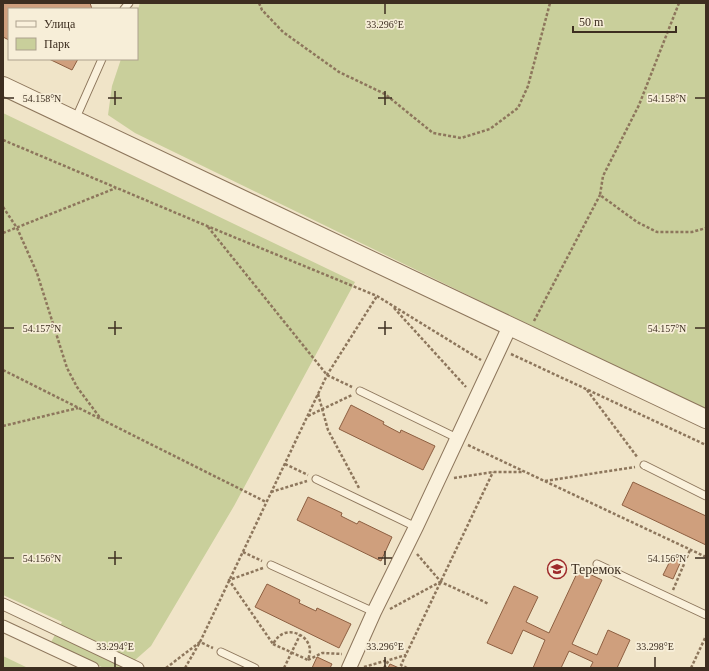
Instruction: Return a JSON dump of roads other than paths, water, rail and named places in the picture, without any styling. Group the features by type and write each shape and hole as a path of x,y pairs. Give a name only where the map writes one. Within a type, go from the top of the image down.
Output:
{"street":[{"path":"3,86 706,419"},
{"path":"349,668 374,612 409,542 510,326"},
{"path":"3,604 138,668"},
{"path":"3,626 93,668"}],"lane":[{"path":"75,120 102,60"},
{"path":"360,391 457,438"},
{"path":"644,465 706,496"},
{"path":"316,479 416,527"},
{"path":"597,564 706,615"},
{"path":"271,565 374,612"},
{"path":"221,652 255,668"}],"place":[{"name":"Теремок","path":"557,569"}]}
